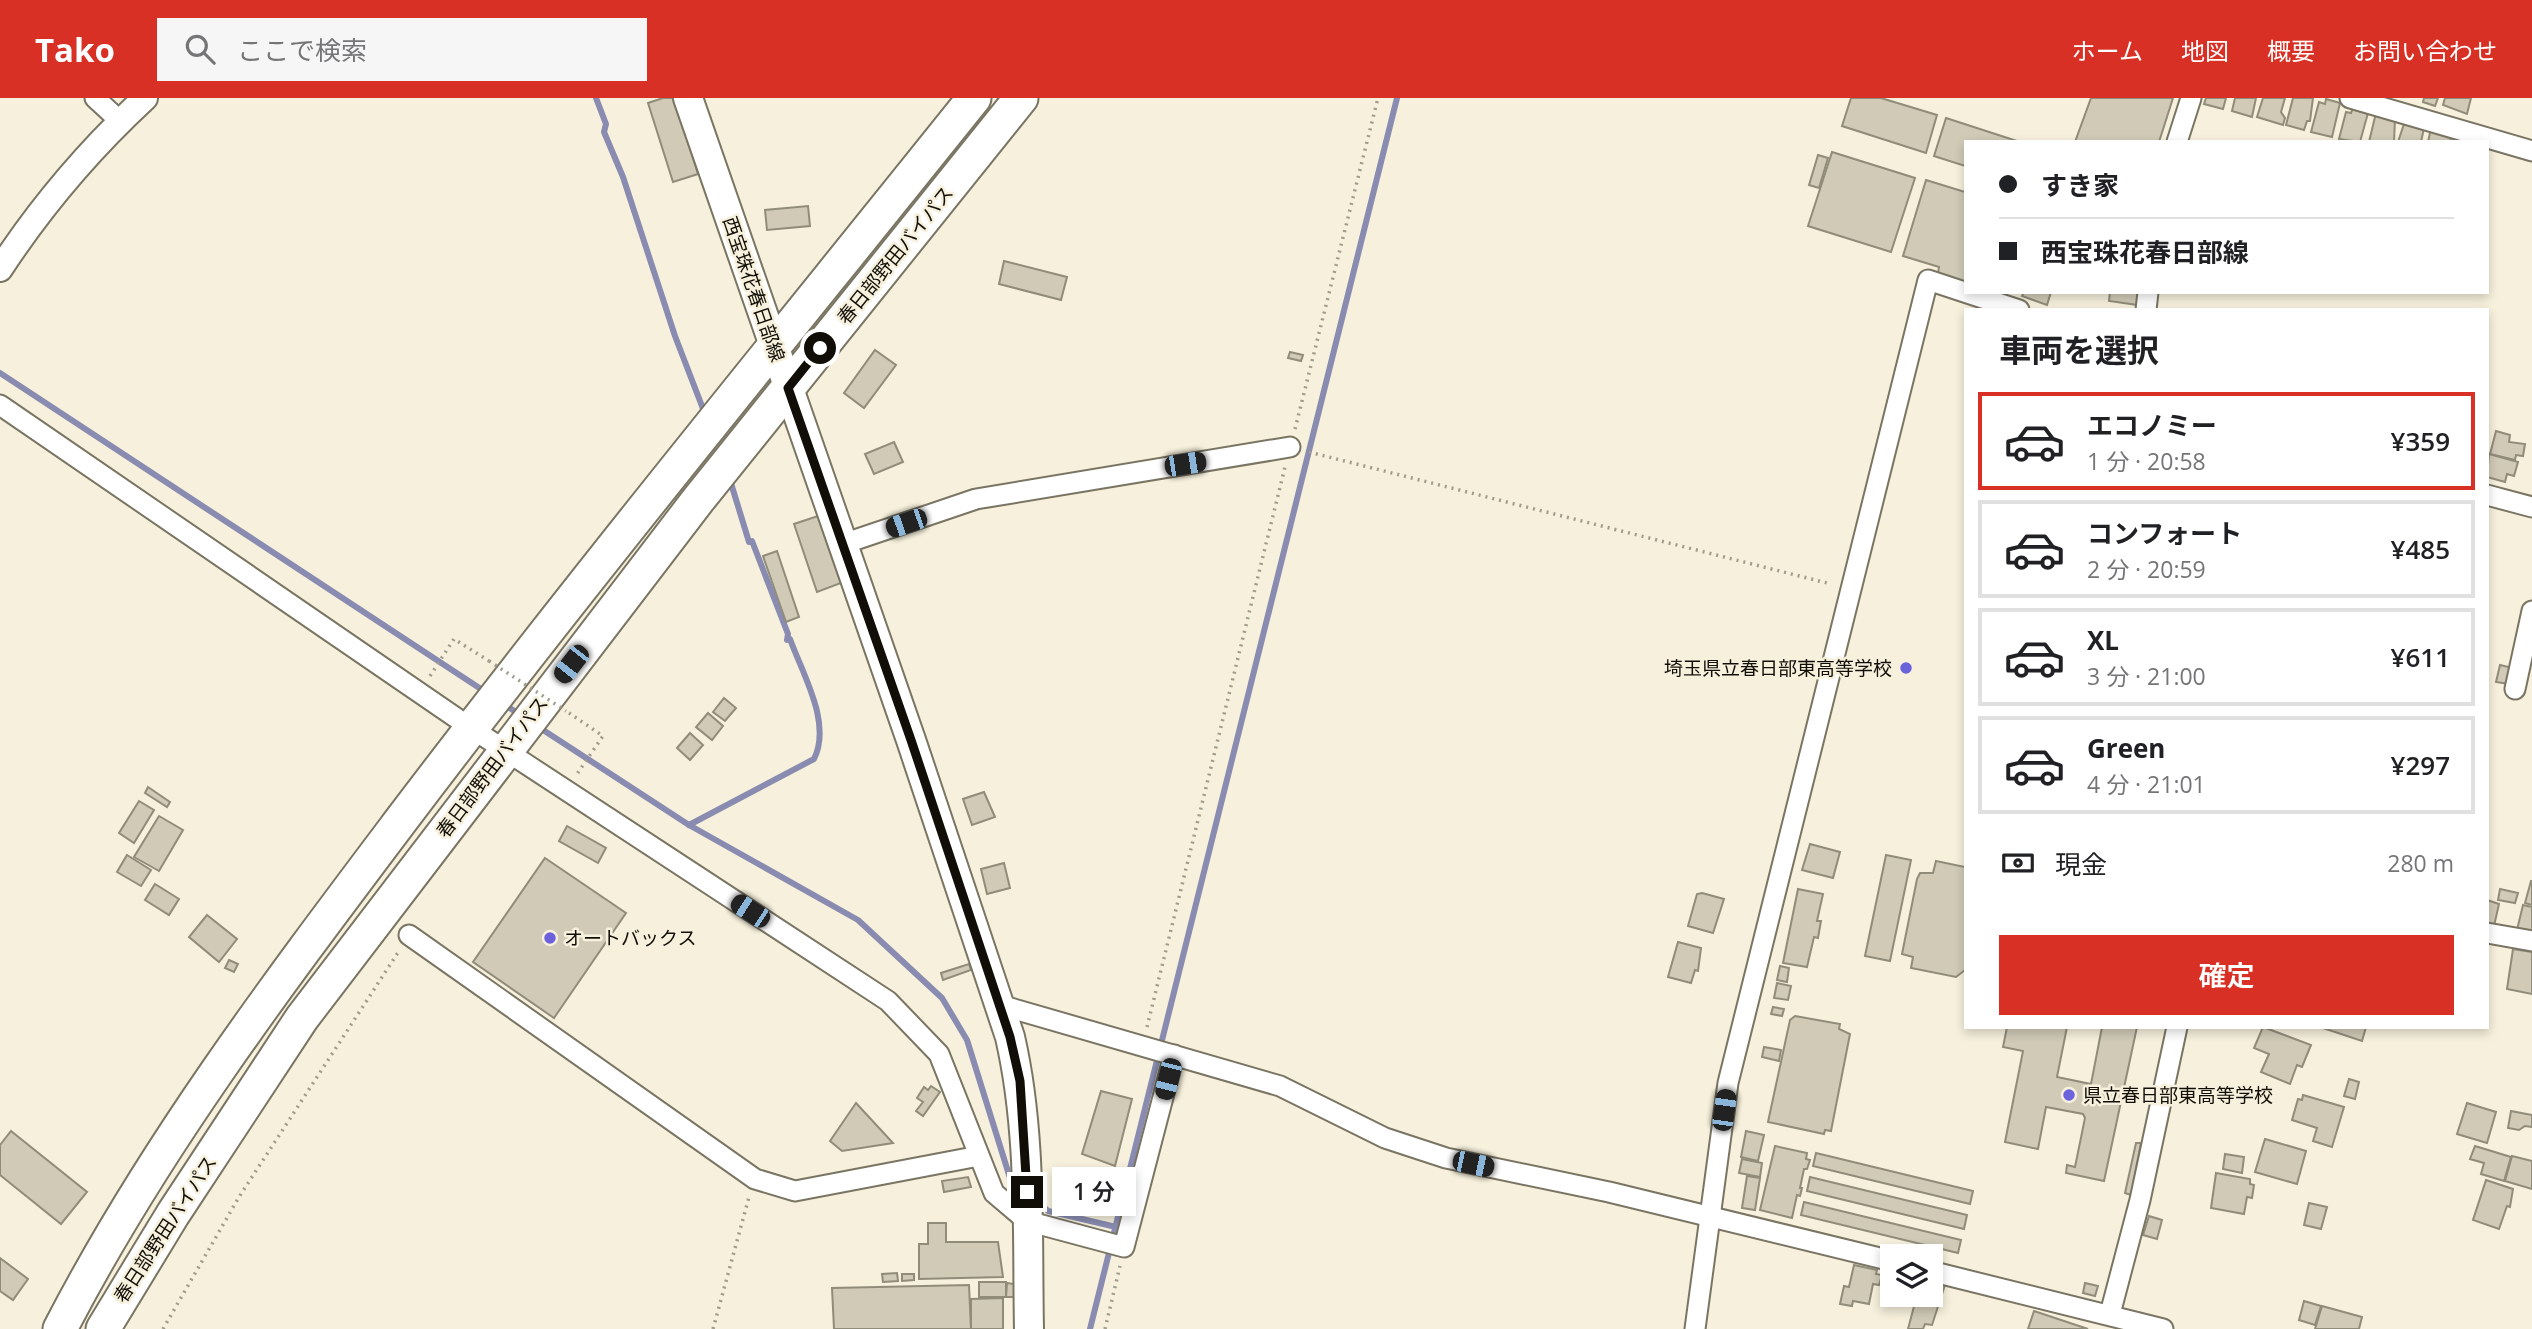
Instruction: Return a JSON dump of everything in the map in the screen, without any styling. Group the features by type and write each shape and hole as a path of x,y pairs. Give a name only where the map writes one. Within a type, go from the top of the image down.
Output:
{"highway":[{"name":"春日部野田バイパス","path":"60,1329 137,1195 274,990 471,728 974,98"},
{"name":"春日部野田バイパス","path":"103,1329 173,1214 302,1018 505,750 788,388 1021,98"}],"main road":[{"name":"西宝珠花春日部線","path":"688,98 1000,1005 1020,1081 1027,1175 1029,1329"}],"street":[{"path":"95,98 120,121"},
{"path":"0,269 17,243 120,121 145,98"},
{"path":"2178,140 2191,98"},
{"path":"2350,98 2532,150"},
{"path":"1695,1329 1728,1083 1928,280 1964,292"},
{"path":"1970,294 2013,308"},
{"path":"0,405 471,728 888,1001 939,1054 994,1193 1027,1215 1125,1247 1174,1055"},
{"path":"843,544 976,499 1290,447"},
{"path":"2489,496 2532,507"},
{"path":"2515,689 2532,611"},
{"path":"2489,933 2532,941"},
{"path":"409,935 755,1179 795,1191 979,1156"},
{"path":"1000,1005 1280,1086 1385,1138 1446,1158 1609,1192 1880,1258"},
{"path":"2110,1314 2140,1200 2177,1029"},
{"path":"1943,1274 2162,1329"}],"path":[{"path":"1142,1046 1378,98"},
{"path":"1290,447 1853,589"},
{"path":"419,692 454,639 566,711 603,736 566,790"},
{"path":"163,1329 239,1197 409,935"},
{"path":"713,1329 755,1179"},
{"path":"1105,1329 1125,1247"}],"building":[{"path":"674,98 698,174 673,182 648,103"},
{"path":"1851,98 1881,98 1937,115 1926,153 1842,126"},
{"path":"2091,98 2173,98 2160,140 2076,140"},
{"path":"2206,98 2226,98 2223,109 2204,104"},
{"path":"2235,98 2256,98 2252,117 2232,111"},
{"path":"2263,98 2285,98 2281,112 2285,118 2283,125 2257,117"},
{"path":"2293,98 2313,98 2310,121 2307,121 2304,130 2286,125"},
{"path":"2424,98 2438,98 2435,106 2423,102"},
{"path":"2445,98 2471,98 2467,114 2443,105"},
{"path":"2326,99 2340,103 2332,137 2311,132 2319,102 2325,104"},
{"path":"2353,108 2368,113 2361,140 2339,139 2346,112 2351,113"},
{"path":"2379,115 2395,119 2394,140 2369,140 2375,117"},
{"path":"1946,118 2014,140 1964,140 1964,166 1934,156"},
{"path":"2404,124 2424,128 2421,140 2399,140"},
{"path":"2431,128 2452,134 2450,140 2428,140"},
{"path":"1832,152 1915,178 1891,252 1808,226"},
{"path":"1818,155 1828,158 1819,188 1809,185"},
{"path":"1926,180 1964,192 1964,282 1938,273 1939,267 1903,256"},
{"path":"808,206 810,226 767,230 765,210"},
{"path":"1004,261 1067,277 1061,300 999,284"},
{"path":"2023,294 2050,294 2047,305 2022,296"},
{"path":"2110,294 2139,294 2138,305 2109,301"},
{"path":"875,350 896,365 864,408 844,393"},
{"path":"1290,352 1303,355 1301,361 1288,358"},
{"path":"2496,431 2510,435 2509,442 2525,444 2523,456 2516,455 2515,460 2490,454"},
{"path":"894,442 903,462 874,474 865,454"},
{"path":"2489,454 2518,462 2514,476 2507,474 2505,482 2489,478"},
{"path":"818,516 841,583 817,592 794,524"},
{"path":"777,551 799,617 786,622 763,556"},
{"path":"2500,665 2513,668 2509,684 2496,682"},
{"path":"724,698 736,708 725,721 713,712"},
{"path":"708,713 723,726 712,740 696,727"},
{"path":"690,733 703,745 690,760 677,748"},
{"path":"148,787 170,802 167,807 145,793"},
{"path":"984,792 995,817 972,825 963,799"},
{"path":"139,801 154,810 134,843 119,833"},
{"path":"159,816 183,830 159,871 134,857"},
{"path":"567,826 606,848 598,863 559,841"},
{"path":"1810,844 1840,852 1833,878 1802,870"},
{"path":"127,855 151,870 141,886 117,872"},
{"path":"1886,855 1911,860 1890,961 1865,956"},
{"name":"オートバックス","path":"545,858 626,913 554,1018 473,962"},
{"path":"1936,861 1964,867 1964,971 1956,977 1911,968 1913,957 1902,954 1917,879 1920,873 1933,873"},
{"path":"1004,863 1010,888 987,894 981,869"},
{"path":"2532,881 2532,905 2525,903"},
{"path":"155,884 179,899 169,915 145,900"},
{"path":"1798,889 1823,894 1817,921 1821,921 1818,938 1814,937 1807,967 1783,963"},
{"path":"2500,889 2518,893 2515,903 2498,900"},
{"path":"1697,894 1724,899 1713,933 1688,926"},
{"path":"2489,901 2499,904 2494,926 2489,925"},
{"path":"2523,905 2532,907 2532,933 2517,930"},
{"path":"207,915 237,939 219,962 189,937"},
{"path":"1678,942 1701,948 1698,971 1695,970 1691,983 1668,977"},
{"path":"2513,949 2532,952 2532,994 2507,989"},
{"path":"229,960 238,964 234,972 225,968"},
{"path":"969,964 971,970 943,980 941,973"},
{"path":"1780,966 1789,968 1787,982 1777,980"},
{"path":"1777,983 1791,986 1788,1000 1774,998"},
{"path":"1773,1007 1784,1009 1782,1016 1771,1014"},
{"path":"1795,1016 1840,1024 1839,1029 1850,1034 1831,1131 1825,1130 1824,1134 1768,1122 1790,1020"},
{"name":"県立春日部東高等学校","path":"2007,1029 2067,1029 2057,1077 2091,1084 2102,1029 2137,1029 2104,1181 2066,1173 2067,1165 2075,1167 2085,1118 2083,1114 2046,1107 2038,1149 2005,1142 2023,1051 2003,1047"},
{"path":"2262,1029 2311,1045 2302,1067 2297,1065 2290,1084 2261,1072 2269,1054 2254,1048"},
{"path":"2326,1029 2365,1029 2362,1041"},
{"path":"1764,1047 1781,1050 1779,1061 1762,1057"},
{"path":"2349,1079 2359,1082 2355,1099 2344,1096"},
{"path":"931,1086 940,1092 923,1116 916,1111 923,1102 917,1098 924,1087 928,1090"},
{"path":"1101,1091 1132,1099 1115,1166 1082,1154"},
{"path":"2303,1095 2344,1107 2332,1147 2313,1141 2317,1128 2292,1120 2298,1099 2302,1100"},
{"path":"856,1103 893,1143 842,1151 830,1141"},
{"path":"2467,1103 2496,1112 2487,1143 2457,1134"},
{"path":"2511,1111 2532,1115 2532,1127 2525,1126 2519,1130 2508,1128"},
{"path":"11,1131 87,1192 61,1224 0,1175 0,1145"},
{"path":"1746,1131 1764,1135 1758,1161 1741,1157"},
{"path":"2265,1139 2306,1151 2297,1184 2255,1172"},
{"path":"2136,1143 2141,1143 2131,1195 2125,1193"},
{"path":"1775,1146 1807,1153 1806,1159 1810,1160 1807,1169 1804,1169 1802,1188 1800,1196 1797,1195 1792,1218 1760,1210"},
{"path":"2475,1146 2511,1157 2504,1181 2481,1174 2484,1163 2470,1159"},
{"path":"1816,1153 1973,1191 1970,1204 1813,1166"},
{"path":"2225,1154 2244,1157 2242,1173 2223,1169"},
{"path":"2512,1156 2532,1161 2532,1189 2505,1181"},
{"path":"1742,1159 1762,1163 1760,1177 1739,1173"},
{"path":"2216,1173 2250,1179 2250,1184 2254,1185 2252,1198 2247,1197 2244,1214 2211,1208"},
{"path":"1747,1176 1760,1178 1755,1210 1742,1208"},
{"path":"968,1177 971,1187 944,1192 942,1181"},
{"path":"1810,1177 1967,1215 1964,1229 1807,1191"},
{"path":"2486,1180 2513,1189 2510,1207 2507,1206 2499,1229 2473,1220"},
{"path":"1804,1202 1961,1240 1958,1253 1943,1249 1943,1244 1921,1244 1801,1215"},
{"path":"2309,1203 2327,1207 2321,1229 2304,1225"},
{"path":"2149,1216 2162,1220 2157,1239 2143,1235"},
{"path":"928,1223 946,1223 946,1242 998,1242 1003,1277 919,1279 919,1244 928,1244"},
{"path":"0,1258 28,1279 13,1300 0,1291"},
{"path":"1854,1265 1877,1270 1876,1274 1880,1275 1879,1285 1873,1284 1869,1304 1853,1301 1852,1306 1840,1304 1844,1286 1849,1287"},
{"path":"897,1273 898,1281 883,1282 882,1274"},
{"path":"902,1274 914,1274 914,1280 902,1281"},
{"path":"979,1282 1006,1282 1006,1297 979,1297"},
{"path":"1007,1283 1014,1284 1014,1297 1006,1297"},
{"path":"2085,1283 2098,1286 2095,1296 2083,1293"},
{"path":"969,1285 971,1329 834,1329 832,1288"},
{"path":"1003,1298 1003,1329 971,1329 971,1299"},
{"path":"2304,1301 2321,1306 2315,1325 2299,1320"},
{"path":"2322,1306 2362,1317 2359,1329 2315,1329"},
{"path":"1914,1307 1938,1307 1932,1325 1925,1324 1923,1329 1908,1329"},
{"path":"2034,1311 2088,1329 2028,1329"}],"waterway":[{"path":"596,98 606,124 604,132 623,177 675,336 705,414"},
{"path":"1090,1329 1397,98"},
{"path":"0,373 487,693"},
{"path":"689,825 814,759 819,745 820,730 814,699 790,639 787,640 788,634 752,541 749,542 730,480"},
{"path":"502,703 522,716"},
{"path":"537,726 689,825 858,920 942,998 967,1040 1010,1178 1017,1184"},
{"path":"1036,1200 1048,1211 1116,1227"}],"place":[{"name":"埼玉県立春日部東高等学校","path":"1906,668"},
{"name":"オートバックス","path":"550,938"},
{"name":"県立春日部東高等学校","path":"2069,1095"}],"route":[{"path":"820,348 788,388 962,888 1010,1037 1020,1081 1027,1192"}]}
